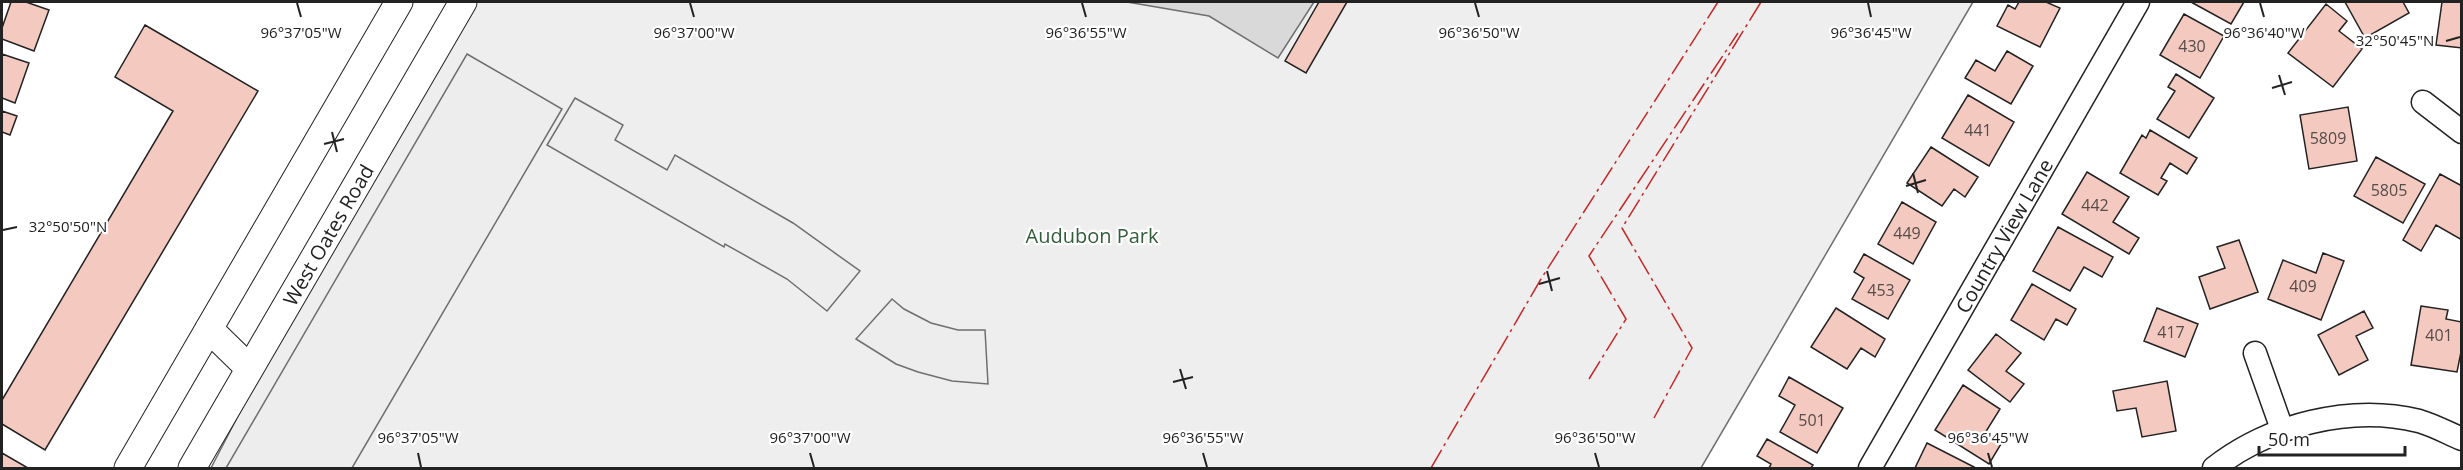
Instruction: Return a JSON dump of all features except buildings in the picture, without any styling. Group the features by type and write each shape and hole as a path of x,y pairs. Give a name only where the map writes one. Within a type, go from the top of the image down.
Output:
{"main road":[{"path":"128,468 399,2"},
{"name":"West Oates Road","path":"192,468 463,2"},
{"path":"208,329 249,368"}],"street":[{"name":"Country View Lane","path":"1870,468 2138,2"},
{"path":"2423,102 2462,132"},
{"path":"2255,353 2282,429"},
{"path":"2214,468 2234,452 2282,429 2332,419 2378,414 2420,422 2462,439"}],"green space":[{"name":"Audubon Park","path":"475,2 1973,2 1701,468 211,468 281,333"}],"shaded area":[{"path":"1127,2 1314,2 1278,58 1209,16"},
{"path":"467,54 562,109 352,468 226,468"},
{"path":"575,98 623,125 615,140 667,170 675,155 793,223 860,271 827,311 787,279 725,244 724,247 547,145"},
{"path":"892,299 904,309 931,323 958,330 985,330 988,384 952,381 918,372 896,364 856,339"}],"power":[{"path":"1431,468 1541,279 1718,2"},
{"path":"1654,418 1692,348 1622,228 1761,2"},
{"path":"1589,379 1626,319 1589,256 1738,33"}]}
